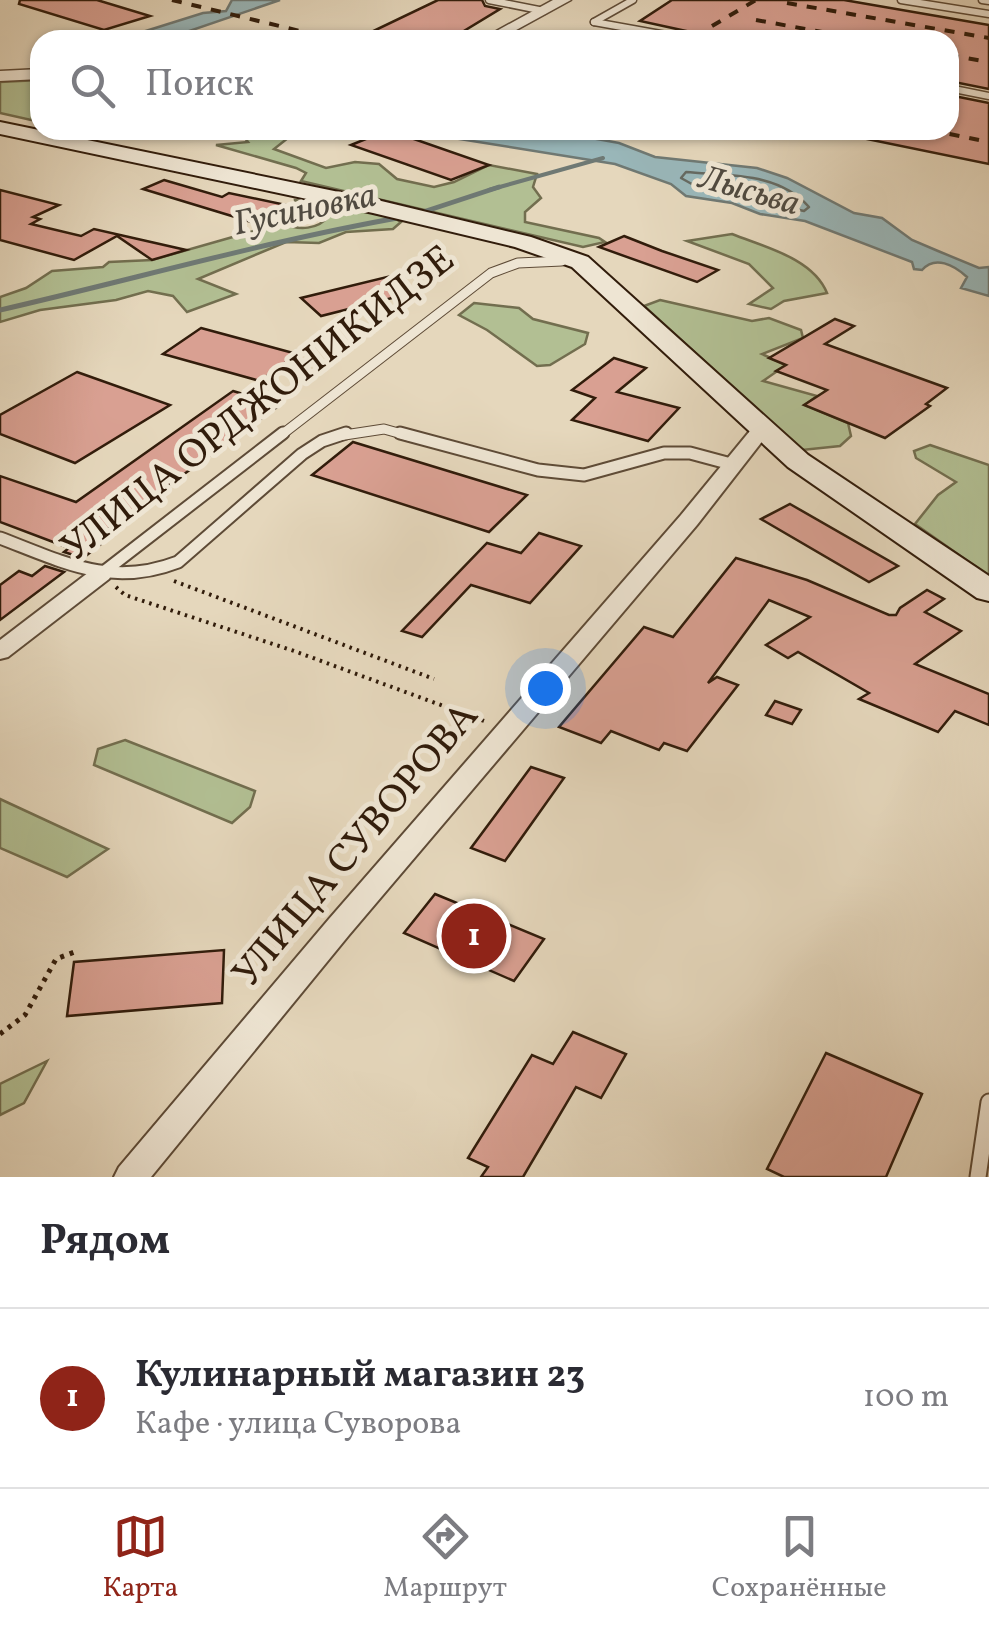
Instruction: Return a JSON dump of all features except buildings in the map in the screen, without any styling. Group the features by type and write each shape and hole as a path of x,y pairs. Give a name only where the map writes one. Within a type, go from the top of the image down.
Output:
{"main road":[{"path":"0,128 30,134"},
{"path":"57,140 373,206 523,242 580,262 798,461 989,590"}],"street":[{"path":"506,30 564,0"},
{"path":"4,76 30,75"},
{"name":"УЛИЦА СУВОРОВА","path":"131,1177 761,430"},
{"name":"УЛИЦА ОРДЖОНИКИДЗЕ","path":"0,652 101,574"}],"lane":[{"path":"489,0 544,10"},
{"path":"633,0 594,22 638,30"},
{"path":"901,0 989,14"},
{"path":"982,0 989,1"},
{"path":"959,90 989,96"},
{"name":"УЛИЦА ОРДЖОНИКИДЗЕ","path":"101,574 491,272 543,259 580,262"},
{"path":"0,538 101,574 155,574 178,562 322,441 384,428 538,470 584,475 664,453 690,453 731,464"},
{"path":"978,1177 989,1102"}],"path":[{"path":"101,574 124,594 509,729"},
{"path":"155,574 434,679"},
{"path":"0,1034 25,1015 56,958 77,951"}],"green space":[{"path":"30,80 30,120 0,113 0,82"},
{"path":"285,140 274,149 326,168 355,162 379,164 397,179 434,187 489,165 537,174 533,187 541,198 525,212 525,222 605,242 583,247 301,181 306,173 296,168 216,145"},
{"path":"295,200 386,214 401,222 393,229 346,232 319,243 286,242 198,279 236,294 187,312 173,296 148,291 116,300 40,310 0,322 0,297 26,288 52,271 152,260 282,223 301,228 314,226 330,215 296,207"},
{"path":"732,234 799,262 827,293 784,301 771,309 749,304 773,288 749,264 687,241"},
{"path":"660,300 752,321 769,318 801,330 803,338 762,354 786,365 763,381 817,396 805,405 848,423 851,436 840,446 802,450 644,306"},
{"path":"474,303 519,308 533,319 588,333 585,344 550,365 537,366 459,315"},
{"path":"930,445 989,465 989,576 915,524 938,495 956,482 916,458 914,451"},
{"path":"125,740 255,791 250,807 232,823 94,765 98,749"},
{"path":"0,799 108,849 67,877 0,848"},
{"path":"47,1061 24,1103 0,1115 0,1084"}],"water":[{"path":"232,0 280,0 192,30 149,30 203,13 226,11"},
{"name":"Лысьва","path":"466,140 602,140 655,157 757,168 787,178 854,213 882,218 912,240 979,268 989,267 989,296 961,288 967,277 945,263 914,269 912,262 805,221 686,196 671,184 615,164"}],"waterway":[{"name":"Гусиновка","path":"495,188 603,158"},
{"name":"Гусиновка","path":"495,188 499,187"},
{"name":"Гусиновка","path":"420,213 495,188"},
{"name":"Гусиновка","path":"489,190 495,188"},
{"name":"Гусиновка","path":"0,310 403,217"}],"railway":[{"path":"172,0 296,30"},
{"path":"712,26 756,0"},
{"path":"787,3 943,30"},
{"path":"756,20 811,30"},
{"path":"959,33 989,38"},
{"path":"959,57 989,62"},
{"path":"959,136 989,142"}],"place":[{"name":"Кулинарный магазин 23","path":"474,936"}]}
